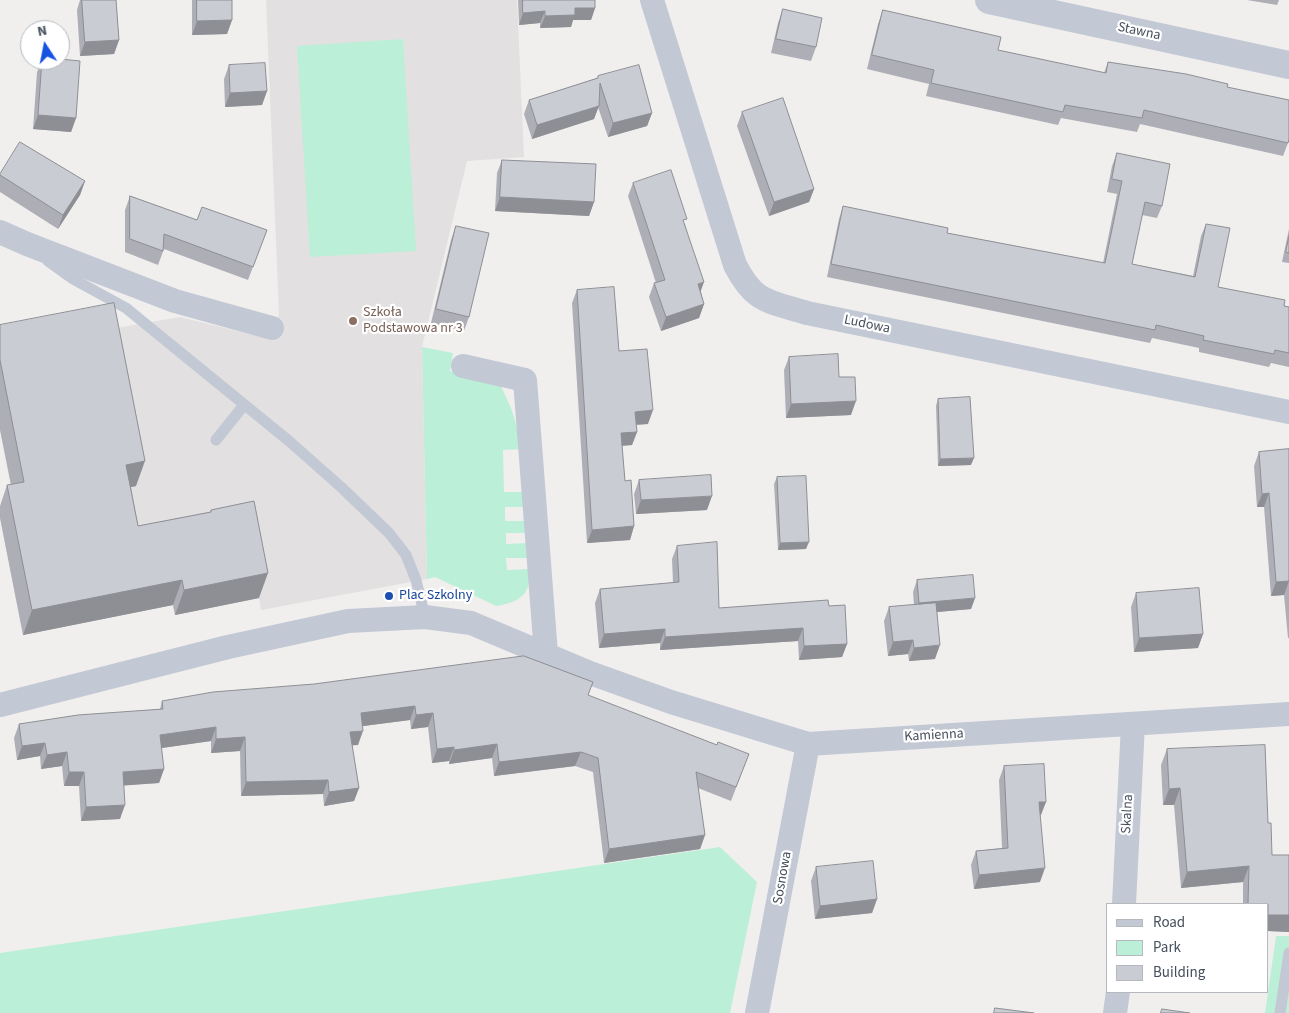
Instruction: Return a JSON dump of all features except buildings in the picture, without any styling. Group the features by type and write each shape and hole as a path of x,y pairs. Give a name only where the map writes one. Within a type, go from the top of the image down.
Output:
{"street":[{"name":"Ludowa","path":"652,0 735,265 745,284 754,293 768,302 807,313 1289,412"},
{"name":"Stawna","path":"989,0 1289,65"},
{"path":"0,232 174,301 272,328"},
{"path":"463,366 525,380 546,654"},
{"name":"Kamienna","path":"0,705 228,647 348,621 425,616 471,623 590,673 671,702 808,744 1289,714"},
{"name":"Skalna","path":"1124,903 1133,724"},
{"name":"Sosnowa","path":"757,1013 808,744"},
{"path":"1115,1013 1118,993"}],"lane":[{"path":"27,244 73,279 126,308 335,481 389,533 406,555 416,580 425,616"},
{"path":"216,440 244,405"},
{"path":"1280,1013 1289,953"}],"shaded area":[{"name":"Szkoła Podstawowa nr 3","path":"266,0 517,0 524,157 467,161 422,347 427,579 261,610 259,598 175,615 173,605 23,635 0,518 15,507 0,430 0,348 180,317 274,340 279,313"}],"green space":[{"path":"403,39 416,251 310,257 297,46"},
{"path":"422,347 453,353 450,371 500,384 511,408 524,449 503,450 504,492 525,492 526,507 505,507 505,521 527,521 528,533 506,533 506,544 528,543 529,558 506,558 507,570 530,569 529,585 526,591 512,602 496,606 435,577 427,579"},
{"path":"720,847 757,882 730,1013 0,1013 0,953"},
{"path":"1276,936 1289,936 1289,1013 1265,1013"}],"place":[{"name":"Szkoła Podstawowa nr 3","path":"353,321"},
{"name":"Plac Szkolny","path":"389,596"}]}
